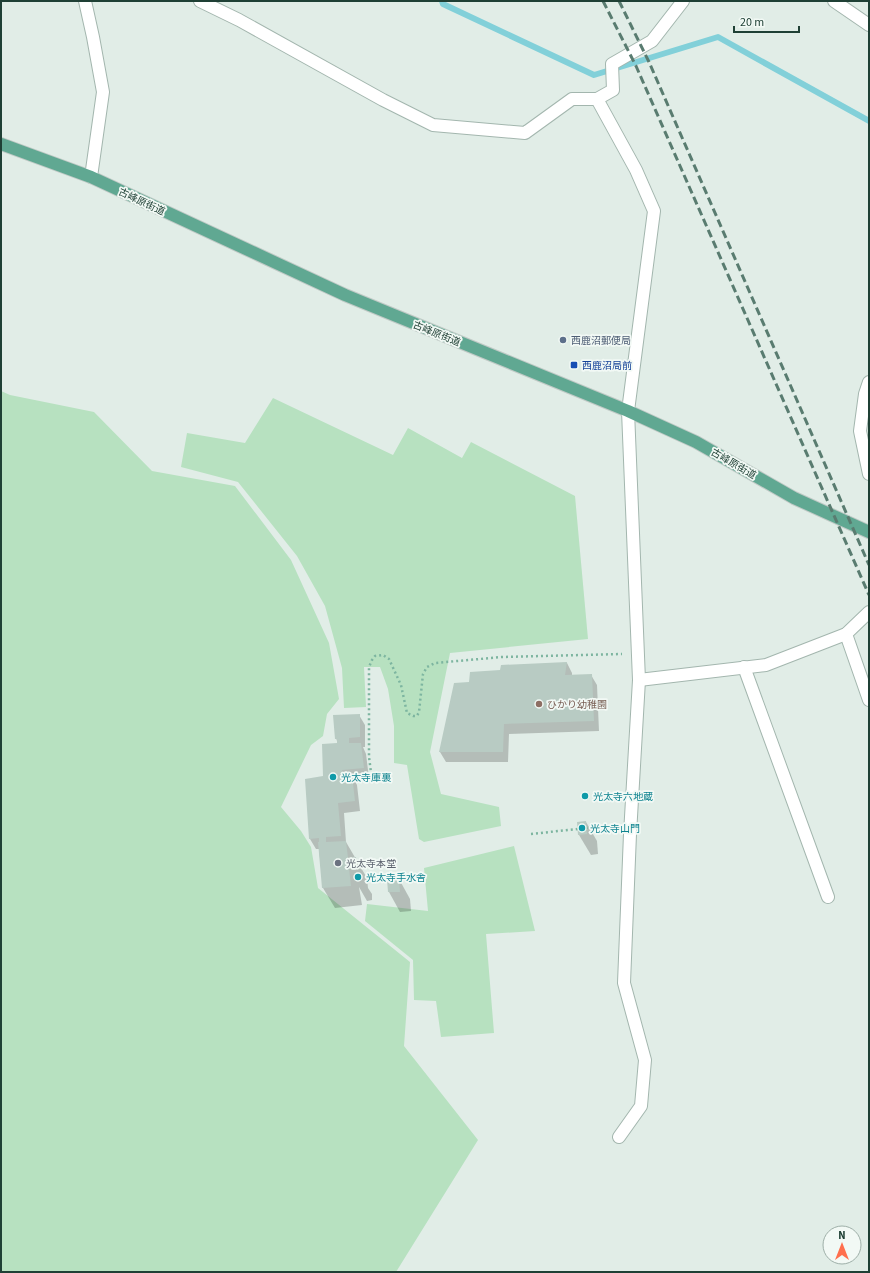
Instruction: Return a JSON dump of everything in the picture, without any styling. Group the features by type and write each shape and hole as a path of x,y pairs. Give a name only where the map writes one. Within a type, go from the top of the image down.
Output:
{"main road":[{"name":"古峰原街道","path":"1,144 91,177 345,295 628,411 696,442 794,498 869,532"}],"street":[{"path":"85,1 103,92 91,177"},
{"path":"200,1 239,20 383,100 434,125 525,133 572,99 597,99 613,90 612,64 652,41 683,1"},
{"path":"834,1 869,26"},
{"path":"597,99 636,170 654,211 628,411 639,680 630,834 624,982 645,1060 641,1106 619,1137"},
{"path":"869,382 865,394 860,430 869,474"},
{"path":"639,680 766,665 846,634 869,612"},
{"path":"846,634 869,700"},
{"path":"744,667 828,897"}],"path":[{"path":"372,780 369,757 369,667 375,656 383,655 389,659 401,685 407,713 417,716 419,712 423,674 427,666 435,663 502,657 638,654"},
{"path":"531,834 615,825"}],"green space":[{"path":"1,391 10,395 94,412 152,471 235,486 291,560 329,643 339,699 327,714 323,736 311,745 281,807 301,831 311,847 318,888 410,962 404,1046 478,1140 396,1272 1,1272"},
{"path":"273,398 393,455 408,428 462,458 471,442 575,496 588,639 450,653 430,752 441,794 499,807 501,826 424,842 419,839 407,765 394,763 394,726 388,689 380,667 364,667 366,707 344,708 342,668 325,606 297,556 238,482 181,467 187,433 245,443"},
{"path":"514,846 535,931 486,934 494,1033 441,1037 436,1001 414,1000 413,960 365,921 367,904 428,911 424,868"}],"building":[{"name":"ひかり幼稚園","path":"567,662 565,675 592,674 594,721 504,724 503,752 439,752 454,683 469,682 470,672 500,670 501,665"},
{"name":"光太寺庫裏","path":"360,714 360,737 349,738 349,743 361,743 364,768 342,770 343,775 352,774 355,801 338,803 341,836 326,837 326,842 346,841 348,858 356,857 357,868 349,868 351,886 322,888 318,842 319,838 309,839 305,779 323,776 322,744 337,743 337,739 335,739 333,715"},
{"name":"光太寺山門","path":"586,821 587,834 578,835 577,822"},
{"name":"光太寺手水舎","path":"354,873 361,873 361,881 355,881"},
{"path":"399,878 400,892 388,892 387,879"}],"waterway":[{"path":"442,1 443,4 594,75 718,37 869,121"}],"railway":[{"path":"603,1 636,66 869,595"},
{"path":"619,1 649,62 869,565"}],"place":[{"name":"西鹿沼郵便局","path":"563,340"},
{"name":"西鹿沼局前","path":"574,365"},
{"name":"ひかり幼稚園","path":"539,704"},
{"name":"光太寺庫裏","path":"333,777"},
{"name":"光太寺六地蔵","path":"585,796"},
{"name":"光太寺山門","path":"582,828"},
{"name":"光太寺本堂","path":"338,863"},
{"name":"光太寺手水舎","path":"358,877"}]}
